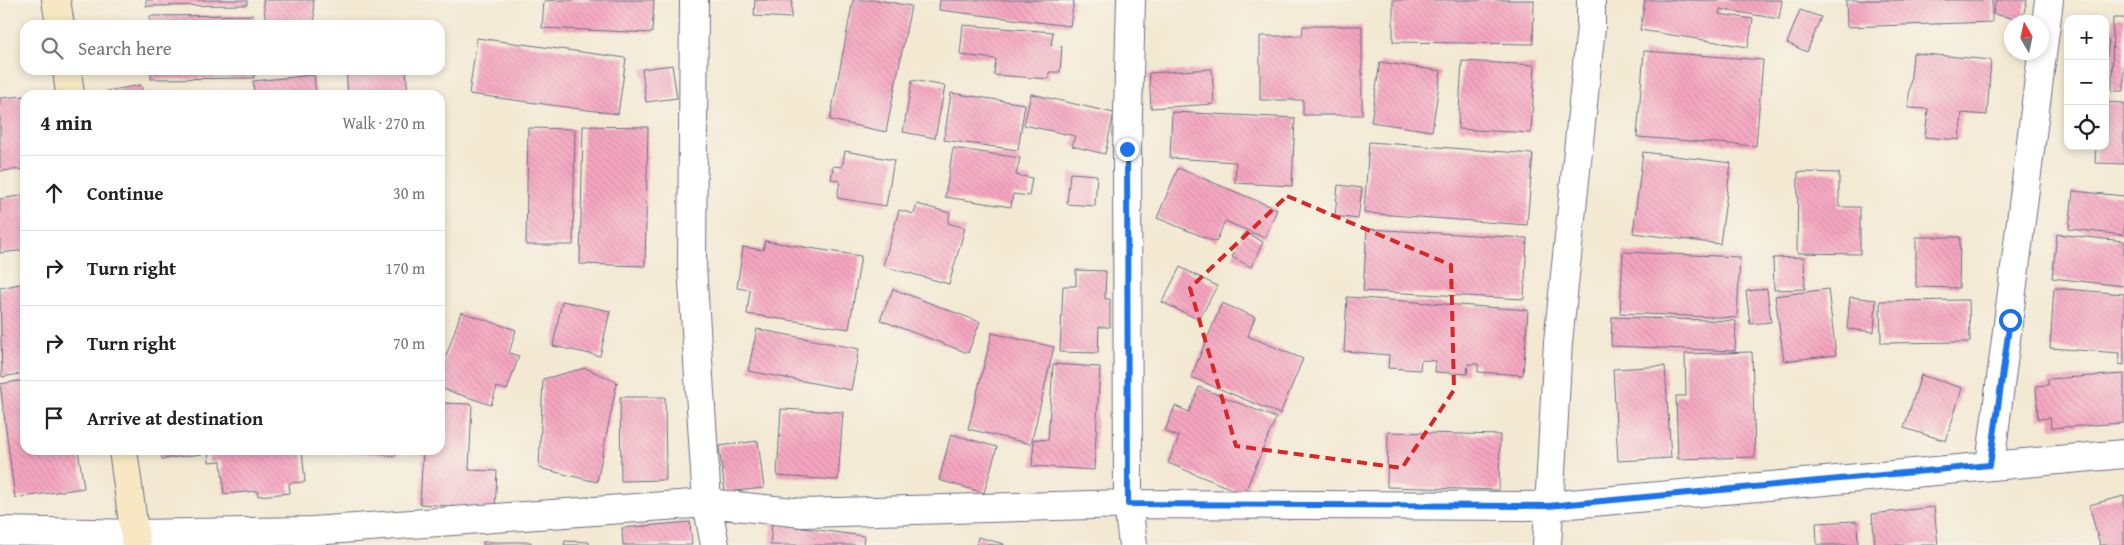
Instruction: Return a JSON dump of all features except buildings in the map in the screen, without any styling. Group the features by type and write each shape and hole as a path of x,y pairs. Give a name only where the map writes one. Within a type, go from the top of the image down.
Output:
{"street":[{"path":"56,0 59,20"},
{"path":"694,0 692,266 707,503 715,545"},
{"path":"1131,0 1127,149 1128,504 1133,545"},
{"path":"1547,545 1558,342 1591,27 1591,0"},
{"path":"1990,465 2049,0"},
{"path":"68,75 69,90"},
{"path":"0,531 136,539 313,531 707,503 803,513 1128,504 1548,506 2124,454"},
{"path":"124,455 136,539"}],"highlighted area":[{"path":"1287,196 1451,265 1454,390 1402,468 1236,446 1190,288"}],"route":[{"path":"1127,149 1128,504 1548,506 1990,465 2010,320"}]}
